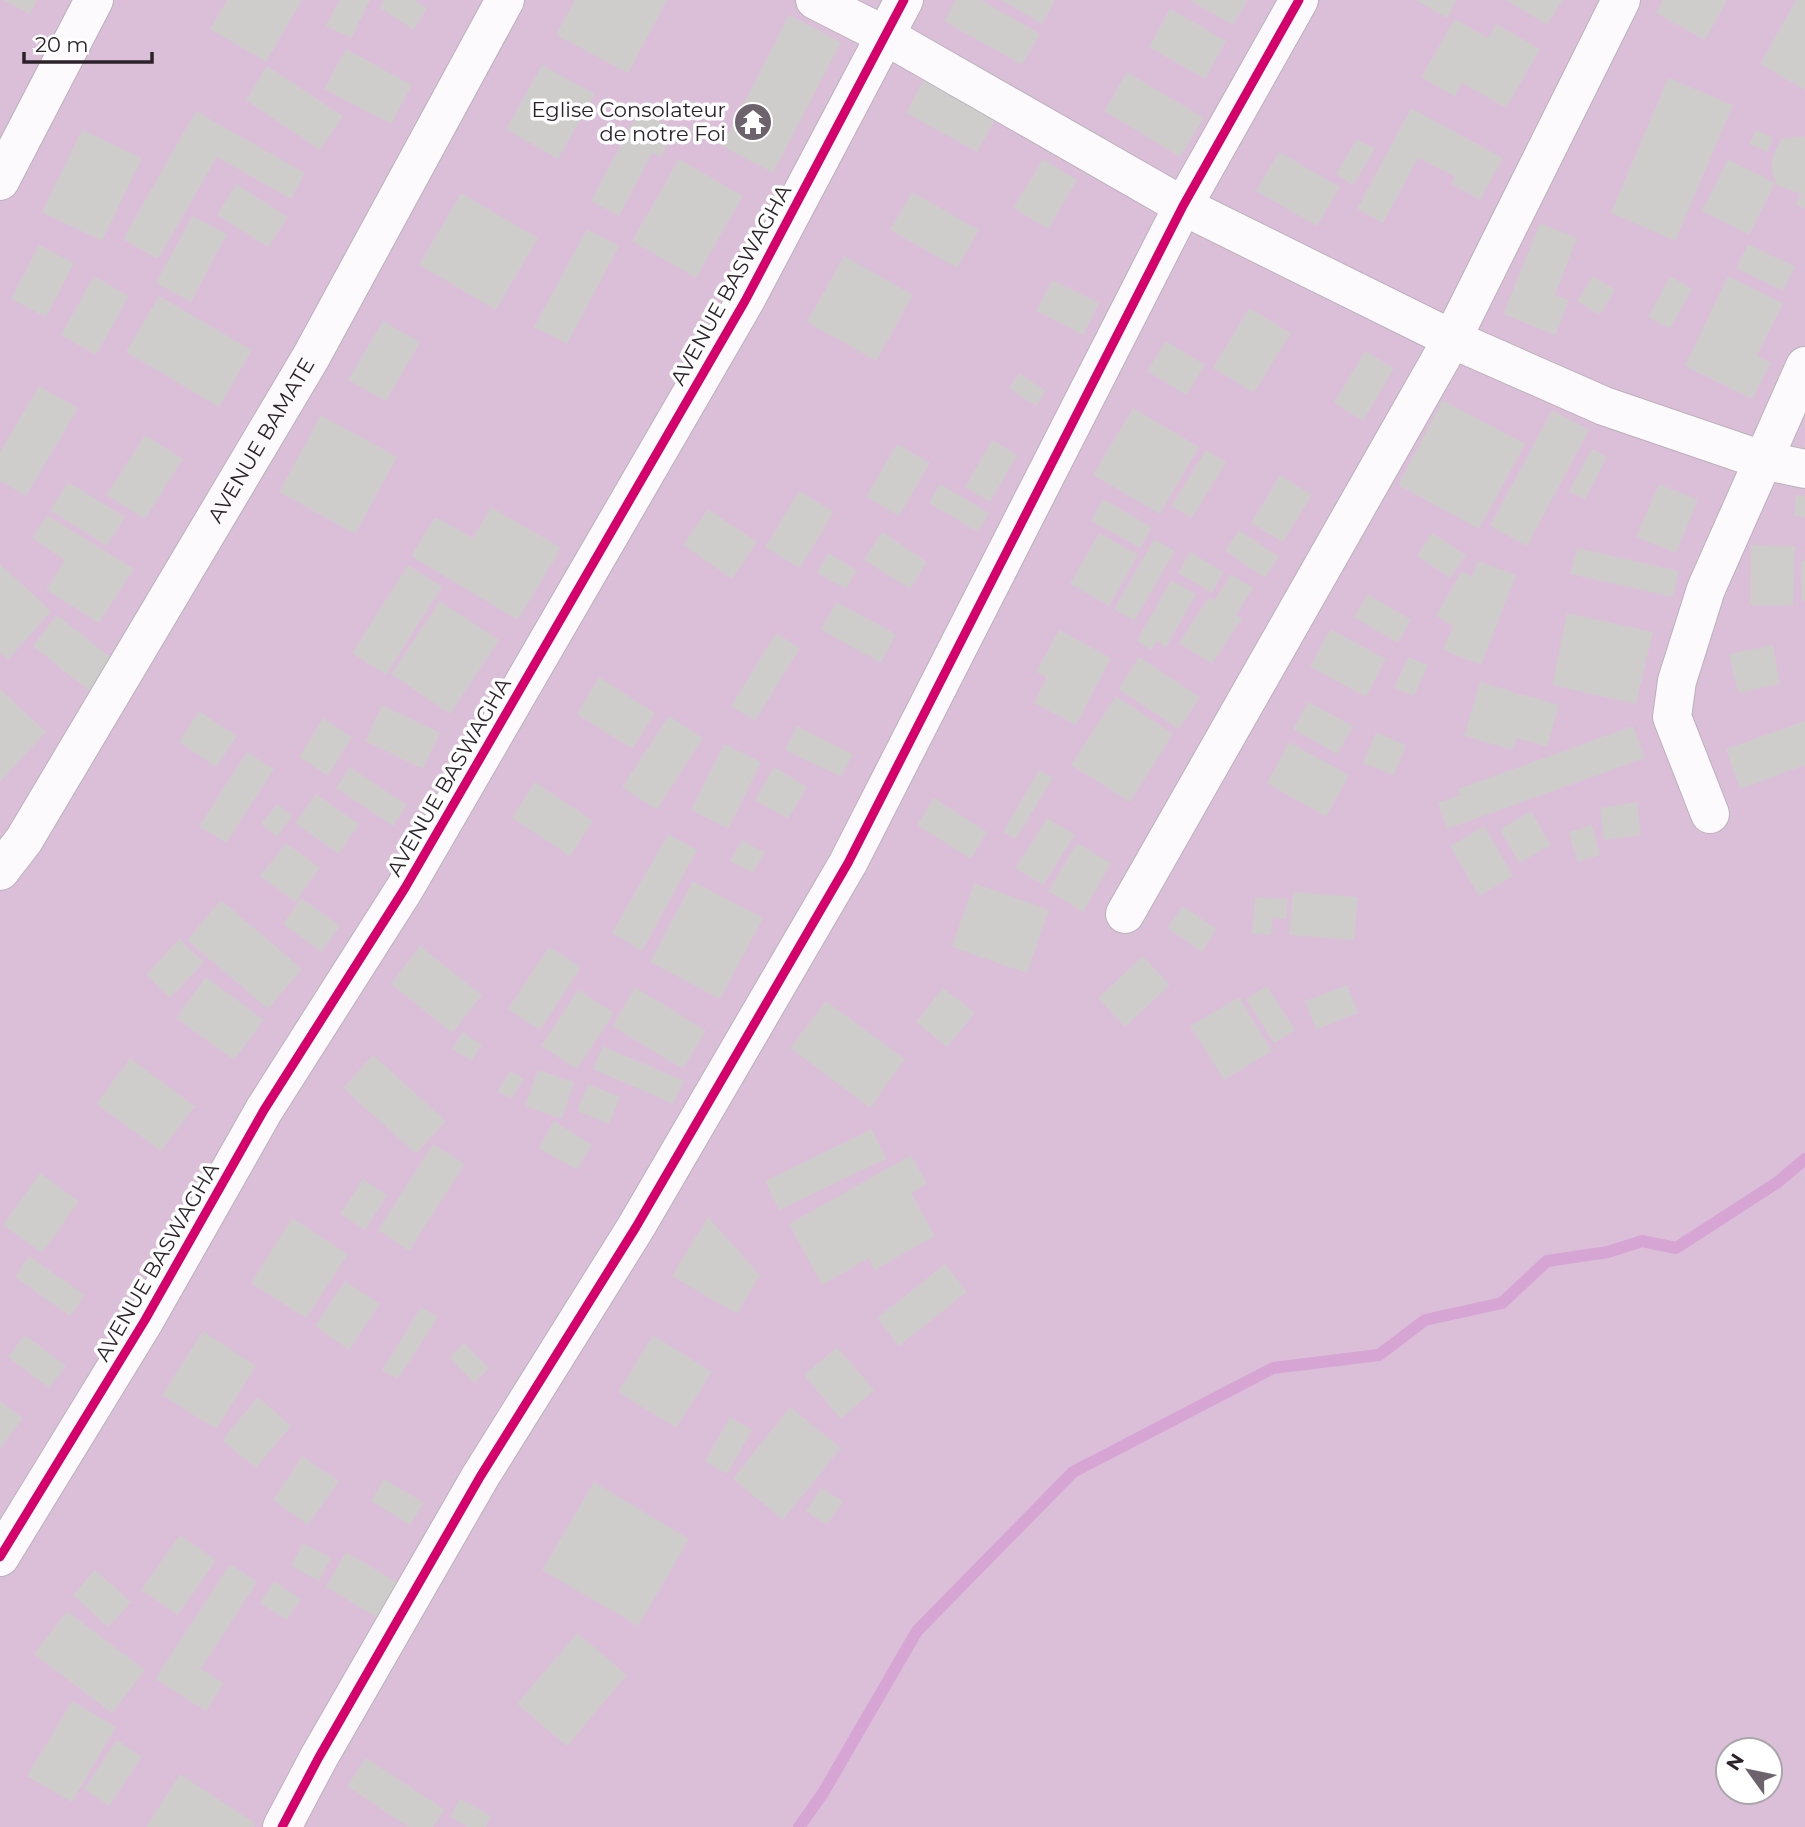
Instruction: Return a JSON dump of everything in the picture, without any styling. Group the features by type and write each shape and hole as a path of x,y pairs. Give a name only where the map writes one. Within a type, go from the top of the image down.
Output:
{"street":[{"path":"0,181 93,0"},
{"name":"AVENUE BAMATE","path":"0,871 24,840 311,357 505,0"},
{"path":"816,0 886,36 1183,206 1452,339 1604,406 1762,460 1805,470"},
{"name":"AVENUE BASWAGHA","path":"0,1557 145,1320 264,1110 412,876 745,301 904,0"},
{"path":"282,1827 319,1757 480,1477 636,1227 848,863 1183,206 1299,0"},
{"path":"1125,914 1452,339 1621,0"},
{"path":"1710,814 1672,717 1677,681 1706,589 1805,366"}],"shaded area":[{"path":"0,0 1805,0 1805,1827 0,1827"}],"building":[{"path":"3,0 37,0 30,14"},
{"path":"227,0 302,0 266,62 210,29"},
{"path":"339,0 370,0 351,38 326,26"},
{"path":"384,0 414,0 427,8 414,30 380,8"},
{"path":"575,0 667,0 628,73 556,35"},
{"path":"956,0 981,0 1040,34 1022,65 944,21"},
{"path":"1001,0 1055,0 1042,24"},
{"path":"1189,0 1248,0 1233,25"},
{"path":"1415,0 1457,0 1447,18"},
{"path":"1506,0 1563,0 1547,25"},
{"path":"1663,0 1727,0 1705,40 1656,13"},
{"path":"1796,0 1805,0 1805,90 1760,64"},
{"path":"1170,9 1226,41 1205,79 1149,47"},
{"path":"789,15 841,42 773,173 722,146"},
{"path":"1455,19 1488,38 1496,24 1540,49 1506,108 1462,83 1455,97 1421,77"},
{"path":"346,49 412,85 391,124 324,89"},
{"path":"542,65 595,94 558,159 506,129"},
{"path":"267,66 343,116 320,150 246,100"},
{"path":"1127,72 1204,118 1180,157 1104,111"},
{"path":"1668,78 1733,105 1675,241 1611,213"},
{"path":"924,79 996,118 977,152 906,113"},
{"path":"1411,108 1503,158 1480,200 1451,184 1455,177 1418,158 1383,223 1357,209"},
{"path":"639,110 675,130 661,157 652,153 619,216 591,201"},
{"path":"196,111 305,173 291,199 217,157 158,259 123,239"},
{"path":"82,130 142,158 102,241 42,212"},
{"path":"1756,130 1773,138 1767,152 1749,144"},
{"path":"1805,137 1805,209 1796,205 1801,194 1777,185 1772,172 1772,159 1781,139"},
{"path":"1357,139 1375,149 1353,185 1336,174"},
{"path":"1279,152 1340,187 1317,226 1256,191"},
{"path":"679,159 743,196 696,278 632,241"},
{"path":"1043,159 1077,180 1048,229 1013,208"},
{"path":"1728,159 1775,183 1749,235 1702,211"},
{"path":"236,184 288,217 268,247 217,215"},
{"path":"912,192 979,230 957,268 890,230"},
{"path":"461,193 538,238 496,310 419,265"},
{"path":"192,216 227,234 191,302 156,283"},
{"path":"1540,223 1577,238 1555,295 1569,300 1555,335 1503,314"},
{"path":"587,229 619,246 567,344 534,327"},
{"path":"1748,244 1795,267 1783,291 1736,268"},
{"path":"39,245 74,263 46,317 11,299"},
{"path":"844,256 913,295 876,361 807,322"},
{"path":"94,276 129,296 96,355 61,335"},
{"path":"1593,276 1615,290 1600,315 1577,301"},
{"path":"1670,276 1692,289 1670,329 1648,317"},
{"path":"1728,276 1783,303 1757,356 1771,362 1752,399 1685,366"},
{"path":"1052,280 1099,303 1083,335 1036,311"},
{"path":"159,296 252,350 219,407 126,352"},
{"path":"1249,308 1291,333 1254,393 1213,368"},
{"path":"383,321 420,342 386,401 348,380"},
{"path":"1166,341 1205,365 1186,395 1147,371"},
{"path":"1365,351 1394,368 1363,421 1334,403"},
{"path":"1019,373 1046,391 1036,406 1009,388"},
{"path":"39,386 78,408 26,496 0,481 0,452"},
{"path":"1443,400 1525,444 1479,529 1398,485"},
{"path":"1133,408 1199,447 1160,514 1093,475"},
{"path":"1552,410 1589,430 1527,546 1490,526"},
{"path":"321,415 397,457 355,534 279,492"},
{"path":"145,435 183,459 145,519 106,495"},
{"path":"992,440 1017,455 990,502 965,487"},
{"path":"897,444 930,463 899,516 866,497"},
{"path":"1592,449 1607,457 1585,500 1569,491"},
{"path":"1206,450 1226,462 1192,518 1171,506"},
{"path":"1280,475 1312,495 1283,542 1251,523"},
{"path":"68,482 125,517 107,546 50,510"},
{"path":"940,484 989,513 978,532 929,503"},
{"path":"1659,484 1698,500 1676,553 1636,537"},
{"path":"799,491 834,512 800,568 765,547"},
{"path":"1796,495 1805,496 1805,517 1794,516"},
{"path":"1103,499 1152,527 1140,548 1091,521"},
{"path":"491,507 561,548 518,620 411,556 435,517 473,538"},
{"path":"708,509 757,542 732,579 683,545"},
{"path":"47,515 134,569 99,623 46,590 65,560 32,538"},
{"path":"1239,530 1279,557 1265,578 1225,551"},
{"path":"882,532 927,562 910,589 864,560"},
{"path":"1099,533 1138,555 1109,606 1070,584"},
{"path":"1432,533 1466,555 1450,578 1417,556"},
{"path":"1154,539 1175,551 1134,621 1114,609"},
{"path":"1751,545 1795,546 1793,606 1750,605"},
{"path":"1577,548 1679,571 1673,597 1570,574"},
{"path":"1190,552 1224,572 1212,593 1178,573"},
{"path":"828,553 857,570 846,589 817,573"},
{"path":"1478,561 1516,575 1481,665 1443,650 1453,626 1436,616 1462,571 1472,577"},
{"path":"1801,561 1805,561 1805,601 1802,601"},
{"path":"0,564 51,611 8,660 0,653"},
{"path":"408,565 442,587 386,675 352,653"},
{"path":"1231,574 1253,588 1236,615 1242,618 1212,664 1179,643 1209,597 1214,601"},
{"path":"1171,580 1196,594 1166,647 1157,641 1151,650 1137,641"},
{"path":"1368,594 1411,620 1398,643 1354,617"},
{"path":"440,601 499,640 450,714 391,674"},
{"path":"836,602 896,634 881,663 821,630"},
{"path":"1567,613 1653,632 1636,704 1552,685"},
{"path":"57,615 114,660 89,691 33,646"},
{"path":"1330,629 1386,659 1366,697 1310,667"},
{"path":"1059,630 1111,658 1076,725 1034,703 1047,677 1036,672"},
{"path":"776,633 800,648 755,721 731,706"},
{"path":"1773,645 1780,684 1738,693 1729,654"},
{"path":"1139,657 1200,697 1179,729 1118,689"},
{"path":"1408,657 1428,665 1414,696 1394,688"},
{"path":"599,677 655,713 632,749 577,714"},
{"path":"1480,682 1559,705 1547,747 1517,738 1513,750 1464,736"},
{"path":"0,689 46,732 0,782"},
{"path":"1116,696 1173,734 1130,802 1071,765"},
{"path":"1308,702 1353,726 1337,754 1293,729"},
{"path":"382,705 440,733 423,769 365,741"},
{"path":"199,711 237,736 216,767 179,742"},
{"path":"669,716 703,738 657,810 622,787"},
{"path":"323,718 352,737 328,776 299,757"},
{"path":"1805,721 1805,765 1740,789 1726,749"},
{"path":"797,726 853,754 841,777 785,750"},
{"path":"1633,726 1645,758 1447,829 1438,803 1460,795 1458,789"},
{"path":"1376,732 1406,745 1394,775 1363,763"},
{"path":"1289,742 1349,775 1326,817 1267,783"},
{"path":"724,744 761,762 728,829 691,810"},
{"path":"247,752 274,769 226,843 199,826"},
{"path":"350,767 407,805 393,826 336,788"},
{"path":"774,767 807,787 788,819 755,800"},
{"path":"1039,770 1053,778 1016,839 1003,832"},
{"path":"535,782 593,821 570,856 512,818"},
{"path":"316,794 359,824 339,854 295,823"},
{"path":"934,798 987,832 971,859 917,825"},
{"path":"1637,802 1641,835 1604,840 1600,808"},
{"path":"277,804 292,816 277,837 261,824"},
{"path":"1531,811 1551,845 1519,863 1500,829"},
{"path":"1047,818 1075,835 1043,885 1015,868"},
{"path":"1592,825 1600,855 1577,862 1569,832"},
{"path":"1484,826 1513,876 1479,896 1450,846"},
{"path":"668,834 697,850 642,951 612,933"},
{"path":"742,840 765,853 752,873 730,861"},
{"path":"286,843 320,868 295,902 260,876"},
{"path":"1077,843 1111,863 1083,912 1048,891"},
{"path":"693,881 763,918 720,999 650,962"},
{"path":"974,883 1049,910 1027,973 952,947"},
{"path":"1293,892 1358,897 1354,940 1289,935"},
{"path":"1255,897 1288,899 1286,919 1273,918 1271,935 1252,934"},
{"path":"301,898 340,926 321,952 283,924"},
{"path":"221,900 302,969 268,1009 187,940"},
{"path":"1183,906 1217,929 1202,952 1167,928"},
{"path":"179,939 204,962 170,998 146,975"},
{"path":"420,946 482,995 452,1033 391,984"},
{"path":"549,947 581,967 540,1030 508,1009"},
{"path":"1143,956 1170,985 1125,1027 1098,998"},
{"path":"206,977 264,1020 234,1060 176,1018"},
{"path":"1347,985 1358,1013 1316,1030 1305,1001"},
{"path":"1267,986 1295,1030 1274,1043 1246,999"},
{"path":"635,987 706,1031 683,1069 612,1026"},
{"path":"943,988 975,1013 947,1047 916,1022"},
{"path":"578,990 614,1013 577,1069 541,1046"},
{"path":"1239,997 1272,1051 1224,1080 1190,1026"},
{"path":"826,1001 905,1059 870,1108 790,1048"},
{"path":"463,1032 482,1045 471,1061 452,1049"},
{"path":"603,1046 684,1081 673,1104 593,1069"},
{"path":"373,1055 446,1121 416,1154 343,1088"},
{"path":"130,1058 195,1106 161,1151 96,1104"},
{"path":"538,1070 574,1082 562,1119 525,1106"},
{"path":"510,1071 524,1079 511,1099 497,1091"},
{"path":"588,1084 620,1097 609,1124 577,1111"},
{"path":"554,1121 592,1145 577,1170 539,1148"},
{"path":"872,1129 886,1159 779,1210 765,1181"},
{"path":"433,1144 465,1164 409,1251 378,1230"},
{"path":"911,1155 927,1184 911,1193 935,1236 875,1270 869,1258 822,1285 789,1224"},
{"path":"40,1173 79,1201 42,1253 3,1225"},
{"path":"363,1179 387,1195 365,1230 340,1214"},
{"path":"708,1217 760,1275 737,1314 672,1276"},
{"path":"292,1218 348,1254 306,1318 251,1283"},
{"path":"29,1256 85,1295 70,1316 15,1277"},
{"path":"945,1264 967,1292 899,1346 877,1318"},
{"path":"345,1281 380,1304 349,1350 315,1326"},
{"path":"421,1307 438,1317 398,1379 382,1370"},
{"path":"203,1331 256,1366 216,1429 162,1395"},
{"path":"25,1335 66,1366 49,1388 8,1357"},
{"path":"653,1335 712,1372 676,1428 618,1392"},
{"path":"464,1343 489,1368 474,1383 449,1358"},
{"path":"837,1347 874,1390 841,1419 804,1375"},
{"path":"258,1397 291,1426 256,1468 222,1440"},
{"path":"0,1401 23,1418 0,1449"},
{"path":"790,1407 841,1448 783,1520 733,1479"},
{"path":"730,1417 752,1430 727,1474 705,1461"},
{"path":"302,1456 339,1481 308,1525 273,1500"},
{"path":"384,1479 424,1503 410,1525 371,1501"},
{"path":"594,1482 689,1539 638,1626 542,1570"},
{"path":"821,1488 843,1501 827,1525 806,1511"},
{"path":"180,1535 216,1560 178,1615 141,1590"},
{"path":"303,1543 331,1558 319,1581 291,1566"},
{"path":"346,1552 398,1583 378,1618 326,1587"},
{"path":"230,1564 257,1582 201,1669 224,1683 206,1711 155,1679"},
{"path":"95,1570 131,1602 108,1627 73,1595"},
{"path":"274,1581 301,1599 287,1620 260,1603"},
{"path":"67,1611 145,1670 112,1713 34,1654"},
{"path":"577,1633 627,1675 567,1746 517,1704"},
{"path":"72,1701 116,1727 72,1802 27,1776"},
{"path":"117,1740 142,1757 109,1806 84,1789"},
{"path":"366,1758 445,1810 433,1827 408,1827 347,1786"},
{"path":"180,1774 256,1824 254,1827 146,1827"},
{"path":"460,1799 491,1816 486,1827 468,1827 450,1817"}],"waterway":[{"path":"799,1827 823,1793 917,1631 1073,1472 1273,1368 1379,1355 1425,1320 1502,1303 1547,1261 1608,1252 1642,1241 1676,1248 1778,1182 1805,1159"}],"cycle path":[{"path":"0,1557 145,1320 264,1110 405,888 745,301 904,0"},
{"path":"282,1827 319,1757 480,1477 636,1227 848,863 1183,206 1299,0"}],"place":[{"name":"Eglise Consolateur de notre Foi","path":"753,122"}]}
